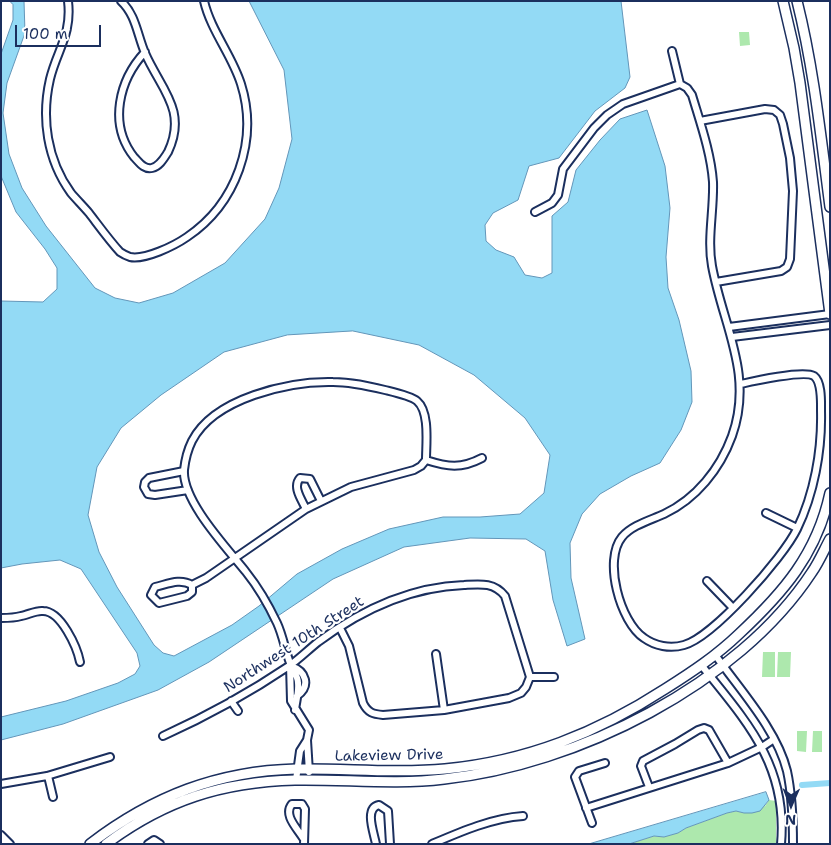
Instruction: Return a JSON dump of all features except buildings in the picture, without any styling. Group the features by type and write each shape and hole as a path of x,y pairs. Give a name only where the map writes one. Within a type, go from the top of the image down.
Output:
{"street":[{"path":"68,1 68,24 65,41 51,77 46,99 49,145 57,170 71,193 120,252 130,257 143,256 164,249 186,238 204,224 218,209 232,186 243,159 247,133 246,108 241,84 232,61 216,34 204,1"},
{"path":"121,1 128,8 135,22 144,52 172,102 175,127 169,150 164,160 151,168 145,167 132,154 124,140 118,112 120,96 134,64 144,52"},
{"path":"729,327 830,314 796,56 783,1"},
{"path":"797,1 814,82 830,207"},
{"path":"672,51 680,84 692,94 713,178 711,264 732,337 741,384 738,410 732,435 722,459 706,481 690,498 623,536 618,546 614,558 614,572 621,603 629,623 640,636 652,644 668,647 682,646 695,641 733,608 760,580 788,545 798,528 808,504 819,445 819,383 815,377 807,374 741,384"},
{"path":"535,212 552,203 558,195 563,169 606,115 622,104 680,84"},
{"path":"700,120 766,109 774,110 780,115 790,158 793,191 790,259 787,267 781,271 716,282"},
{"path":"808,142 821,141"},
{"path":"732,337 830,325"},
{"path":"192,585 206,578 234,558 306,509 321,501 351,487 414,470 421,466 426,460 426,419 423,409 417,401 364,385 333,382 283,387 254,395 235,403 203,425 192,441 184,471 188,490 195,505 234,558 246,572 277,624 290,665 291,701 309,730 307,740 310,781"},
{"path":"426,460 448,466 460,466 469,465 482,458"},
{"path":"184,471 149,478 144,486 148,494 155,495 188,490"},
{"path":"306,509 296,486 300,478 306,478 312,482 321,501"},
{"name":"Lakeview Drive","path":"90,844 147,806 197,785 248,773 296,769 402,772 439,770 501,760 532,752 586,733 622,716 716,656 760,614 790,580 818,535 825,517 830,494"},
{"path":"766,514 798,528"},
{"name":"Lakeview Drive","path":"106,844 127,828 164,808 199,794 238,786 296,780 404,782 444,779 528,763 574,748 667,704 723,666 779,614 813,571 830,539"},
{"path":"802,562 813,571"},
{"path":"180,581 185,581 192,585 192,592 187,596 159,603 151,595 155,586 180,581"},
{"path":"707,581 733,608"},
{"name":"Northwest 10th Street","path":"163,736 231,701 290,665 318,642 374,606 425,589 454,585 486,584 500,591 504,596 530,677"},
{"path":"1,618 19,617 47,611 58,618 77,648 80,662"},
{"path":"340,628 349,646 361,698 366,710 383,715 444,710 509,698 521,693 530,677 554,677"},
{"path":"436,654 444,710"},
{"path":"716,656 757,710 774,739 786,769 791,794 793,844"},
{"path":"290,665 297,668 304,676 305,684 297,696 295,710"},
{"path":"702,666 744,718 762,747 774,773 779,794 781,844"},
{"path":"231,701 238,711"},
{"path":"649,787 641,766 643,761 704,728 709,730 728,763"},
{"path":"586,808 728,763 762,747 774,739"},
{"path":"296,780 296,769 300,751 307,740"},
{"path":"1,784 48,776 110,757"},
{"path":"592,823 575,777 579,771 605,763"},
{"path":"48,776 53,797"},
{"path":"292,804 302,804 305,809 304,841 289,816 289,807 292,804"},
{"path":"376,844 371,809 379,805 388,811 390,844"},
{"path":"432,844 510,817 523,816"},
{"path":"1,835 10,844"},
{"path":"148,844 154,840 160,844"}],"green space":[{"path":"739,32 749,32 750,45 740,46"},
{"path":"763,652 775,652 775,677 762,677"},
{"path":"778,652 791,652 790,677 777,677"},
{"path":"797,731 807,731 806,752 797,751"},
{"path":"813,731 822,731 822,752 812,752"},
{"path":"769,800 776,801 776,844 629,844 654,836 664,837 678,833 686,828 727,813 736,811 744,813 765,806"}],"water":[{"path":"10,1 24,1 25,33 7,83 3,113 9,154 22,188 46,226 95,288 115,298 139,303 173,293 225,263 265,219 279,188 292,139 284,70 249,1 621,1 630,77 625,88 595,111 559,158 529,166 518,200 493,213 485,225 486,241 496,250 514,257 525,275 542,278 552,273 552,216 568,202 576,170 620,119 647,110 665,166 670,208 666,257 668,288 679,320 691,371 692,402 681,430 660,463 631,476 600,494 582,514 570,543 571,578 585,639 567,646 553,600 545,551 526,539 470,538 404,547 333,579 209,662 158,690 63,724 1,740 1,717 66,701 118,683 135,674 140,666 137,653 81,569 60,560 1,568 1,301 43,302 57,289 57,268 45,249 16,212 1,176 1,54 13,20 13,5","holes":["353,331 419,345 474,375 525,418 550,455 544,493 520,514 443,517 389,529 342,549 297,574 259,606 232,625 174,656 163,653 154,645 117,587 99,552 88,515 97,467 121,428 161,395 224,352 287,335"]},
{"path":"766,792 769,800 760,811 752,813 736,811 727,813 686,828 678,833 664,837 654,836 629,844 589,844"}],"waterway":[{"path":"802,785 830,783"}]}
